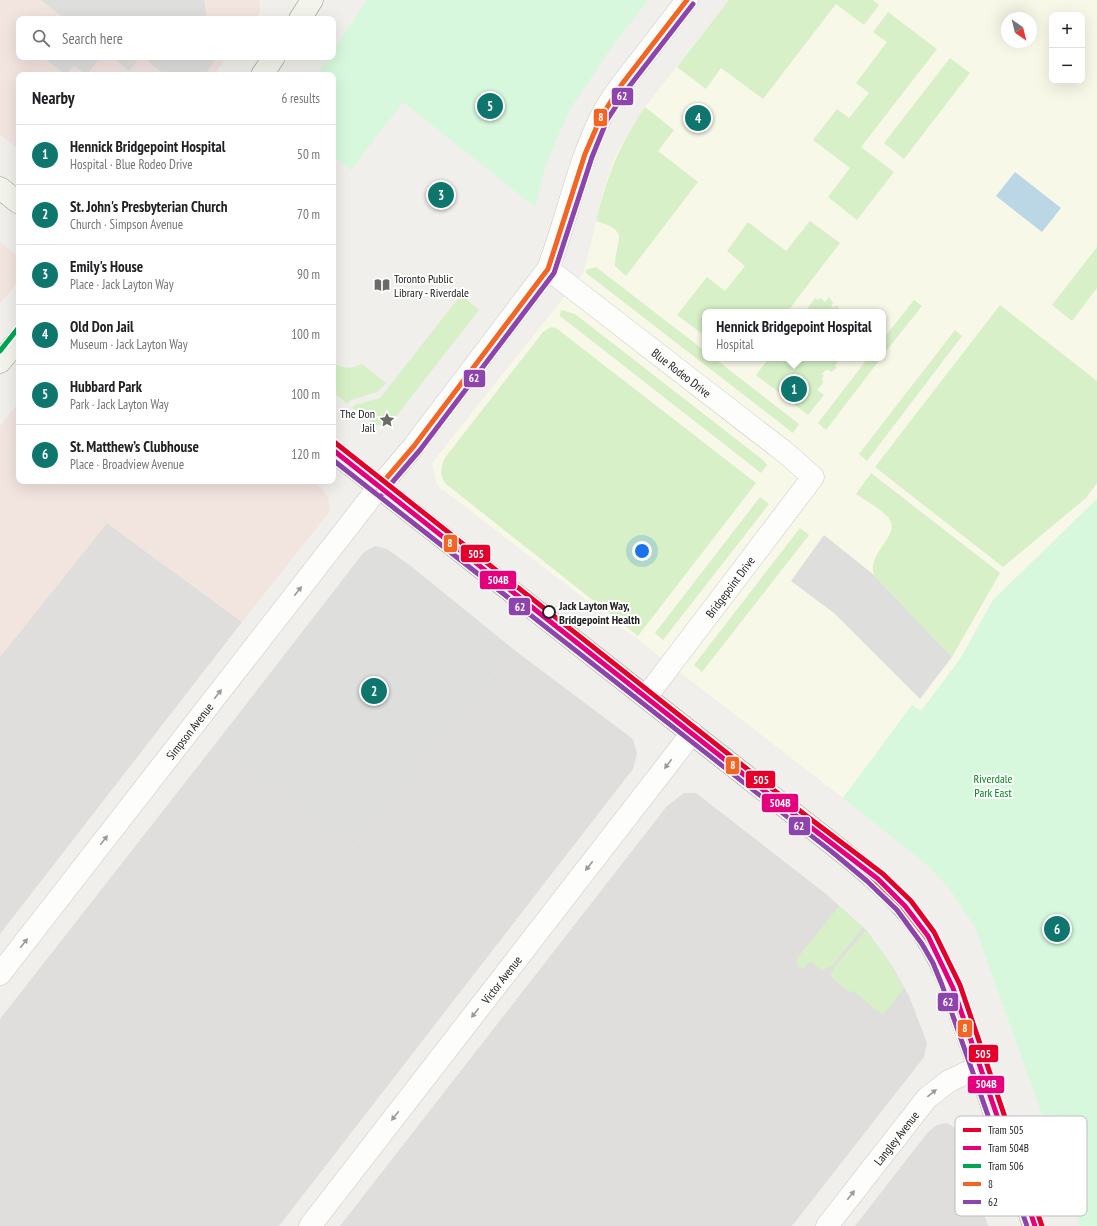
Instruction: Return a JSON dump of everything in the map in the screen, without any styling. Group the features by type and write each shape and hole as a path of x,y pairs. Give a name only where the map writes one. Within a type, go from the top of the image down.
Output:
{"main road":[{"path":"264,72 272,60"},
{"path":"0,188 16,201"},
{"path":"0,362 16,343"},
{"path":"336,454 880,882 910,913 942,963 996,1116"},
{"path":"1031,1216 1034,1226"}],"street":[{"name":"Simpson Avenue","path":"0,974 378,488 414,446 548,269 561,235 576,178 602,116 625,81 687,0"},
{"name":"Blue Rodeo Drive","path":"548,269 787,454 813,477"},
{"name":"Bridgepoint Drive","path":"646,697 813,477"},
{"name":"Victor Avenue","path":"310,1226 692,733"},
{"name":"Langley Avenue","path":"827,1226 927,1098 949,1081 979,1067"}],"shaded area":[{"path":"0,0 259,0 260,12 257,16 16,16 16,60 225,60 216,72 16,72 16,147 0,135"},
{"path":"41,0 204,0 207,16 61,16"},
{"path":"729,0 1097,0 1097,499 993,600 960,659 921,711 912,705 843,798 437,485 432,463 584,272 604,188 615,157 629,131 645,107"},
{"path":"47,60 98,60 89,72 83,72 74,66 69,72 62,72"},
{"path":"116,60 138,60 129,71"},
{"path":"147,60 215,60 207,72 161,72"},
{"path":"0,242 16,255 16,284 0,304"},
{"path":"16,406 16,484 316,484 328,497 330,511 242,622 107,523 0,657 0,426"},
{"path":"107,523 242,622 0,934 0,657"},
{"path":"824,535 874,575 952,657 920,699 834,613 791,581"},
{"path":"375,546 387,549 412,567 513,649 354,847 216,743 364,552"},
{"path":"513,649 633,739 637,754 633,769 279,1226 0,1226 0,1019 216,743 354,847"},
{"path":"684,793 696,793 826,894 866,930 891,964 909,996 927,1043 924,1057 792,1226 340,1226 667,806"},
{"path":"947,1123 955,1129 955,1216 985,1216 988,1226 855,1226 928,1132 937,1125"}],"green space":[{"path":"367,0 648,0 609,51 569,111 546,164 535,207 403,102 351,170 336,158 336,72 319,72 327,60 336,60 336,46"},
{"path":"729,0 873,0 879,5 864,25 836,4 763,99 721,68 706,89 677,67"},
{"path":"888,12 937,49 861,147 894,172 857,220 828,197 850,168 813,140 837,109 849,118 869,93 856,83 887,42 873,32"},
{"path":"950,58 970,73 904,159 884,143"},
{"path":"645,107 674,130 658,151 698,182 626,276 615,266 619,238 618,233 607,225 596,221 615,161 628,135"},
{"path":"810,221 840,243 789,309 702,309 702,334 677,315 707,277 725,291 745,266 727,251 748,222 786,251"},
{"path":"1097,247 1097,288 1072,321 1052,305"},
{"path":"596,267 702,349 702,361 718,361 799,424 793,433 586,273 586,270"},
{"path":"461,295 479,310 394,419 386,425 376,425 352,408 355,405 380,398"},
{"path":"829,297 833,303 831,306 835,308 836,305 839,308 807,309 815,298 818,300 820,298 825,302"},
{"path":"914,300 922,306 886,351 886,335"},
{"path":"1000,305 1097,381 1097,483 1086,498 1003,567 875,467"},
{"path":"561,310 575,314 763,460 767,465 761,473 560,316"},
{"path":"551,327 556,328 756,483 638,636 446,484 442,478 441,469 444,459 543,332"},
{"path":"955,330 962,336 867,461 859,454"},
{"path":"767,361 838,362 835,366 837,368 831,372 828,369 827,371 825,370 822,374 824,376 822,378 823,383 817,390 824,395 808,415 756,375"},
{"path":"866,361 879,361 826,430 818,423"},
{"path":"336,364 348,368 362,364 386,383 377,392 351,400 347,404 336,395"},
{"path":"871,473 1000,573 952,657 874,575 873,567 875,559 889,537 891,523 887,516 856,494"},
{"path":"760,497 769,504 663,640 655,633"},
{"name":"Riverdale Park East","path":"1097,499 1097,1226 1080,1226 1077,1216 1087,1216 1087,1116 1054,1116 1053,1114 1043,1116 975,927 949,888 926,864 843,798 912,705 921,711 960,659 993,600"},
{"path":"800,528 809,535 702,672 694,665"},
{"path":"839,906 863,927 832,966 822,970 810,961 804,969 796,963 798,957"},
{"path":"866,930 891,964 904,988 883,1015 854,992 848,991 830,976 835,966"}],"water":[{"path":"1015,172 1061,208 1042,232 996,196"}],"tram line":[{"name":"506","path":"0,351 16,331"},
{"name":"505","path":"336,443 804,814 883,874 911,901 934,932 960,985 1005,1116"},
{"name":"504B","path":"336,452 878,879 905,906 928,936 953,988 997,1116"},
{"name":"504B","path":"1032,1216 1035,1226"},
{"name":"505","path":"1039,1216 1042,1226"}],"transit line":[{"name":"8","path":"378,488 414,446 548,269 585,154 601,117 622,84 687,0"},
{"name":"62","path":"383,493 420,450 554,273 592,157 607,120 628,88 693,4"},
{"name":"8","path":"336,453 835,846 871,876 902,906 928,940 949,982 996,1116"},
{"name":"62","path":"336,462 831,851 867,881 897,910 922,944 933,963 988,1116"},
{"name":"62","path":"1023,1216 1027,1226"},
{"name":"8","path":"1031,1216 1034,1226"}],"place":[{"name":"Hubbard Park","path":"490,106"},
{"name":"Old Don Jail","path":"698,118"},
{"name":"Emily's House","path":"441,195"},
{"name":"Toronto Public Library - Riverdale","path":"382,285"},
{"name":"Hennick Bridgepoint Hospital","path":"794,389"},
{"name":"The Don Jail","path":"387,420"},
{"name":"Jack Layton Way, Bridgepoint Health","path":"549,612"},
{"name":"St. John's Presbyterian Church","path":"374,691"},
{"name":"St. Matthew’s Clubhouse","path":"1057,929"}]}
